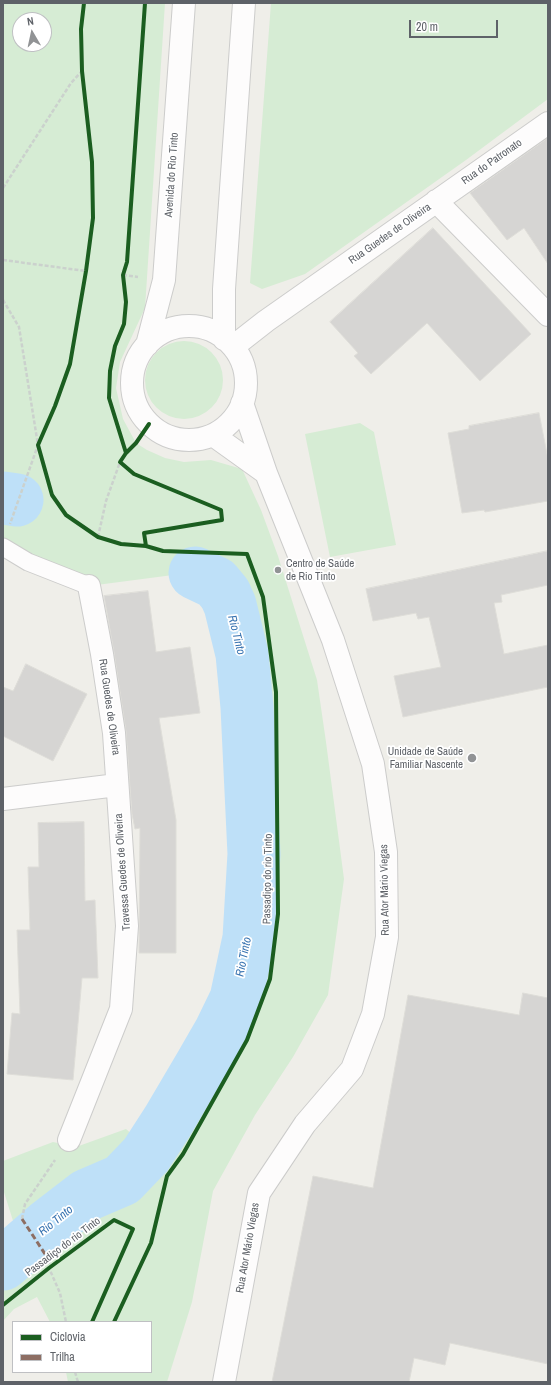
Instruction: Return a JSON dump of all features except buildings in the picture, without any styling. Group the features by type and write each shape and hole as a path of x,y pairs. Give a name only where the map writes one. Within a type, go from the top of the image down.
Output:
{"street":[{"name":"Avenida do Rio Tinto","path":"147,345 164,280 184,3"},
{"path":"229,343 212,331 195,327 177,327 160,335 147,345 137,359 132,376 133,393 139,410 149,424 163,434 179,439 196,440 213,435 225,427 235,416 242,403 246,386 244,369 229,343 224,289 244,3"},
{"name":"Rua do Patronato","path":"436,201 548,123"},
{"name":"Rua Guedes de Oliveira","path":"229,343 266,321 436,201 548,315"},
{"name":"Rua Ator Mário Viegas","path":"224,1382 258,1193 305,1124 352,1069 373,1014 387,937 386,852 373,764 333,640 266,473 242,403"},
{"path":"213,435 266,473"},
{"name":"Rua Guedes de Oliveira","path":"89,586 102,654 114,733 117,785"},
{"path":"3,799 117,785"},
{"name":"Travessa Guedes de Oliveira","path":"69,1140 121,1009 127,926 117,785"}],"lane":[{"path":"3,547 28,562 89,586"}],"path":[{"path":"82,64 82,79"},
{"path":"3,188 71,83 82,71"},
{"path":"3,260 93,271"},
{"path":"9,526 38,445 55,406 70,364 87,263"},
{"path":"124,281 123,275 125,268"},
{"path":"116,274 123,275"},
{"path":"3,300 19,327 38,445 52,495 66,515 98,537 121,544 152,547"},
{"path":"98,537 106,501 123,457"},
{"path":"120,462 124,466"},
{"path":"145,539 146,546"},
{"path":"22,1219 22,1212 25,1204 69,1140"},
{"path":"49,1260 49,1268 60,1293 66,1321"}],"green space":[{"path":"3,3 165,3 145,308 120,362 116,388 123,419 136,443 165,458 184,462 211,460 242,469 261,510 278,556 317,680 344,879 328,995 293,1057 255,1115 213,1191 192,1302 167,1382 68,1382 66,1373 152,1373 152,1321 49,1321 37,1297 14,1309 3,1321 3,1244 14,1224 3,1189 3,1161 53,1142 76,1147 126,1129 136,1138 202,1025 227,939 238,806 223,670 208,613 173,575 89,586 3,544"},
{"path":"271,3 548,3 548,99 466,160 305,274 262,289 250,283"},
{"path":"184,341 199,344 206,348 216,358 220,365 223,380 220,395 216,402 206,412 199,416 184,419 169,416 162,412 152,402 148,395 145,380 148,365 152,358 162,348 169,344"},
{"path":"360,423 374,432 396,545 330,557 305,434"}],"waterway":[{"name":"Rio Tinto","path":"3,498 17,500"},
{"name":"Rio Tinto","path":"3,1264 48,1225 87,1195 122,1180 146,1155 201,1065 220,1032 236,999 249,938 254,854 247,707 242,654 230,605 225,594 216,583 195,573"}],"marked path":[{"path":"22,1219 49,1260"}],"cycle path":[{"name":"Passadiço do rio Tinto","path":"84,3 81,29 82,71 92,162 93,218 86,271 70,364 55,406 38,445 52,495 66,515 98,537 121,544 146,546 163,551 247,554 263,597 276,692 278,914 270,979 247,1040 183,1154 167,1176 151,1243 114,1321"},
{"path":"126,453 109,398 110,371 115,346 124,324 126,302 123,275 127,262 145,3"},
{"path":"146,546 144,533 222,520 221,510 134,474 120,462 149,424"},
{"name":"Passadiço do rio Tinto","path":"3,1305 49,1268 114,1220 133,1229 92,1321"}],"place":[{"name":"Centro de Saúde de Rio Tinto","path":"278,570"},
{"name":"Unidade de Saúde Familiar Nascente","path":"472,758"}]}
